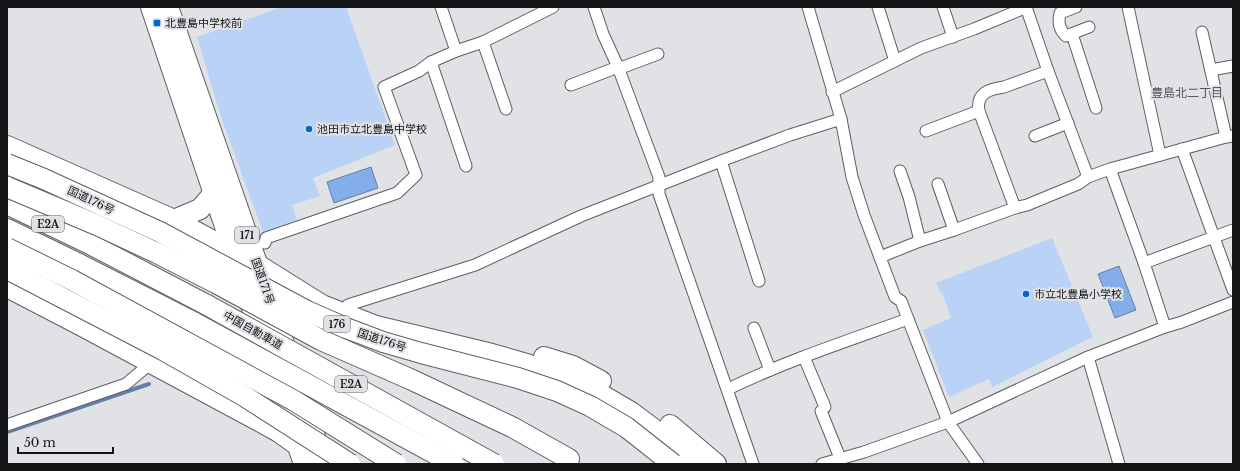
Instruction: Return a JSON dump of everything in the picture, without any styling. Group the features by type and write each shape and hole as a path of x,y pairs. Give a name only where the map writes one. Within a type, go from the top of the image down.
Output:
{"highway":[{"name":"国道171号","path":"151,7 298,445"},
{"name":"国道171号","path":"168,7 258,265 320,463"},
{"path":"7,146 174,220 234,254 258,265 322,305 376,326 527,364 597,392 631,412 667,439 692,464"},
{"name":"国道176号","path":"7,164 44,179 160,232 306,311 346,328 383,342 518,378 556,391 590,406 626,427 673,464"},
{"path":"7,187 97,225 157,253 321,340 410,379 512,427 569,459"},
{"path":"174,220 200,209 213,194"},
{"name":"中国自動車道","path":"7,204 90,244 207,304 494,464"},
{"name":"中国自動車道","path":"7,229 195,323 454,464"},
{"path":"7,248 72,280 293,400 396,464"},
{"path":"7,269 184,362 244,396 350,464"},
{"path":"275,276 348,305 374,318 420,330 541,356 573,366 646,406 716,464"},
{"path":"7,288 266,424 298,445 320,463"}],"street":[{"path":"441,7 456,51"},
{"path":"265,243 266,238 397,193 416,175 384,87 419,71 430,62 483,42 553,7"},
{"path":"594,7 603,34 618,68 659,177 659,194 753,464"},
{"path":"808,7 841,119 852,177 880,257 895,297 901,301 948,422 978,464"},
{"path":"878,7 895,61"},
{"path":"943,7 952,36"},
{"path":"832,92 921,48 1026,7 1048,71 1088,177"},
{"path":"1076,7 1060,13 1058,23 1062,32 1066,36 1089,27"},
{"path":"1128,7 1160,155"},
{"path":"880,257 920,241 1039,201 1078,184 1088,177 1110,169 1230,136 1202,32"},
{"path":"1072,34 1096,108"},
{"path":"483,42 506,109"},
{"path":"571,85 658,54"},
{"path":"430,62 466,166"},
{"path":"1211,70 1233,66"},
{"path":"1015,208 979,111 978,104 980,96 985,92 1004,87 1048,71"},
{"path":"926,130 979,111"},
{"path":"348,305 475,264 581,216 658,185 790,135 841,119"},
{"path":"1036,136 1068,123"},
{"path":"1182,149 1233,290"},
{"path":"720,161 759,281"},
{"path":"1110,169 1144,263 1165,327"},
{"path":"900,171 910,197 920,241"},
{"path":"938,184 954,230"},
{"path":"1144,263 1233,230"},
{"path":"822,464 864,452 948,422 1088,357 1233,302"},
{"path":"728,389 770,370 850,338 865,335 908,319"},
{"path":"754,328 770,370"},
{"path":"804,357 840,458"},
{"path":"1088,357 1120,464"},
{"path":"7,425 126,384 151,363"}],"shaded area":[{"name":"池田市立北豊島中学校","path":"282,7 346,7 395,145 313,178 320,196 292,205 297,220 263,232 221,117 197,37"},
{"path":"371,167 378,188 334,203 327,182"},
{"path":"1052,238 1093,337 992,387 989,379 949,397 923,330 951,318 942,292 940,292 936,283"},
{"path":"1119,266 1136,310 1115,318 1098,274"}],"waterway":[{"path":"7,432 149,384"}],"place":[{"name":"北豊島中学校前","path":"157,23"},
{"name":"池田市立北豊島中学校","path":"309,129"},
{"name":"市立北豊島小学校","path":"1026,294"}],"district":[{"name":"豊島北二丁目","path":"1187,93"}]}
